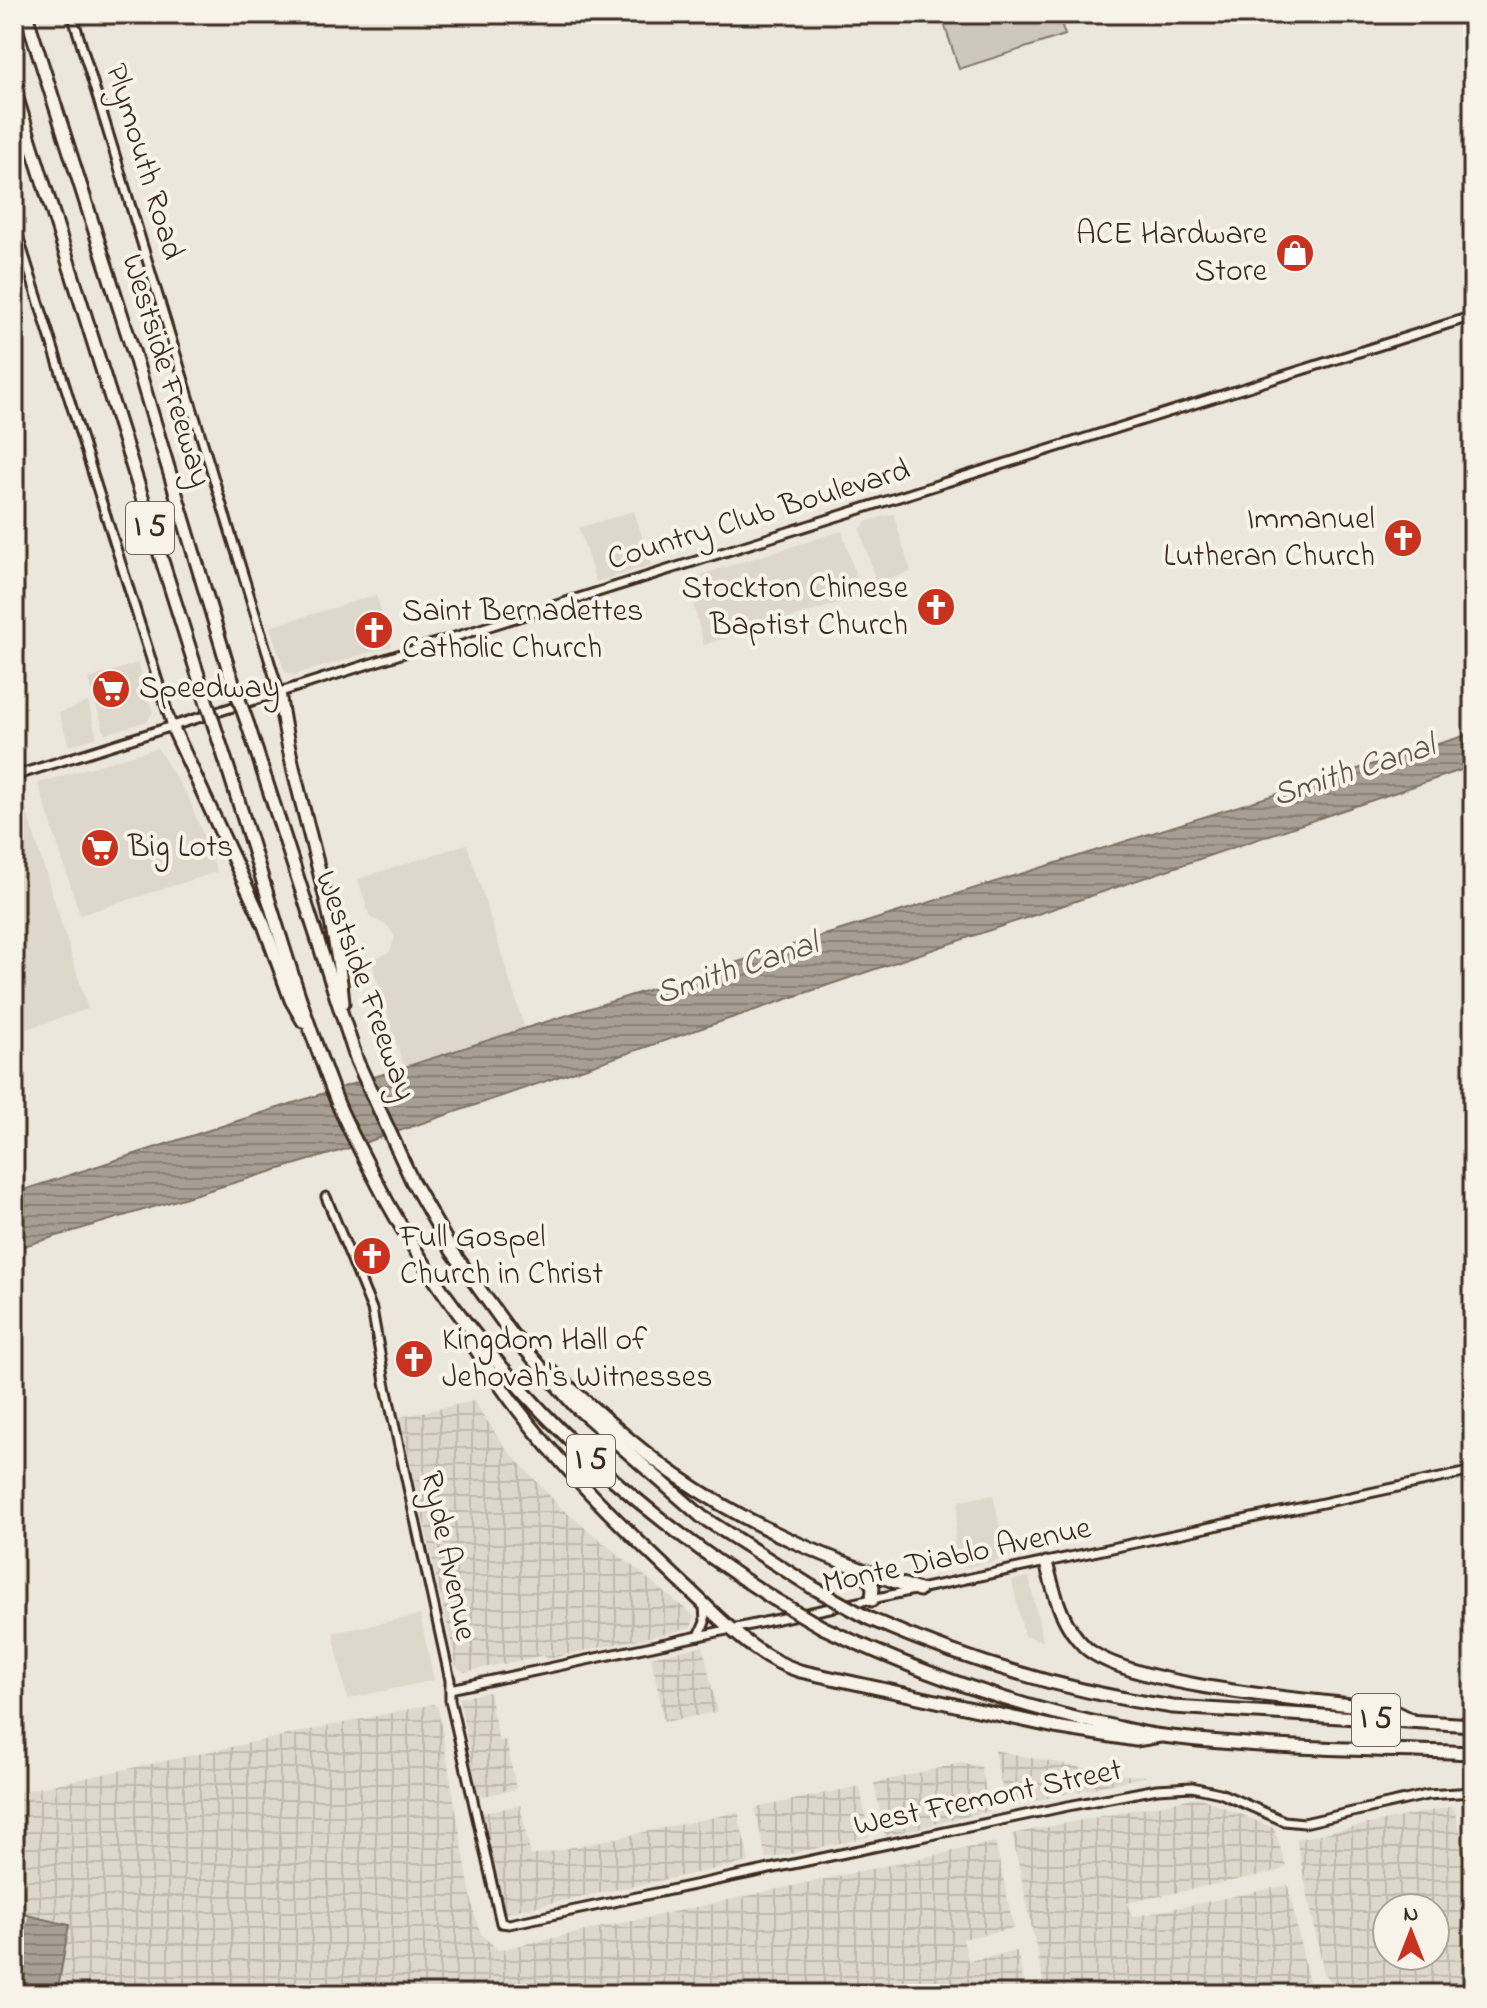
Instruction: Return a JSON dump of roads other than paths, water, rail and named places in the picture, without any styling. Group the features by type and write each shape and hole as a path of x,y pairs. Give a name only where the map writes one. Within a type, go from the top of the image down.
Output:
{"highway":[{"name":"Westside Freeway","path":"26,14 134,354 230,674 357,1061 412,1181 452,1251 525,1350 574,1405 702,1517 812,1587 870,1619 948,1651 1042,1681 1144,1703 1473,1725"},
{"name":"Westside Freeway","path":"14,89 315,1044 339,1105 382,1192 440,1289 531,1401 581,1453 660,1520 774,1599 822,1627 925,1672 1061,1715 1160,1736 1244,1743 1473,1753"},
{"path":"279,692 296,780 340,967 345,1024"},
{"path":"172,726 264,925 291,1000 315,1044"},
{"path":"440,1289 487,1368 533,1431 581,1485 730,1630 766,1657 800,1671 1055,1727 1136,1740 1160,1736"},
{"path":"525,1350 628,1438 688,1483 755,1524 865,1571 919,1590"},
{"path":"1046,1563 1058,1608 1066,1623 1094,1654 1116,1665 1159,1677 1233,1689 1389,1709 1417,1723"},
{"path":"865,1571 873,1587 872,1600"}],"street":[{"name":"Plymouth Road","path":"72,14 279,692"},
{"path":"14,223 172,726"},
{"name":"Country Club Boulevard","path":"14,776 1473,316"},
{"name":"Ryde Avenue","path":"326,1197 372,1309 450,1700 499,1921 509,1924"},
{"name":"Monte Diablo Avenue","path":"450,1689 1473,1471"},
{"path":"699,1636 705,1622 704,1603"},
{"name":"West Fremont Street","path":"509,1924 1157,1789 1181,1786 1204,1788 1294,1824 1427,1795 1473,1792"}],"water":[{"name":"Smith Canal","path":"1473,733 1473,766 343,1150 14,1249 14,1193 523,1029"},
{"path":"14,1912 69,1925 57,1994 14,1994"}],"place":[{"name":"ACE Hardware Store","path":"1295,253"},
{"name":"Immanuel Lutheran Church","path":"1403,538"},
{"name":"Stockton Chinese Baptist Church","path":"936,607"},
{"name":"Saint Bernadettes Catholic Church","path":"374,630"},
{"name":"Speedway","path":"111,689"},
{"name":"Big Lots","path":"100,848"},
{"name":"Full Gospel Church in Christ","path":"372,1256"},
{"name":"Kingdom Hall of Jehovah's Witnesses","path":"414,1359"}]}
